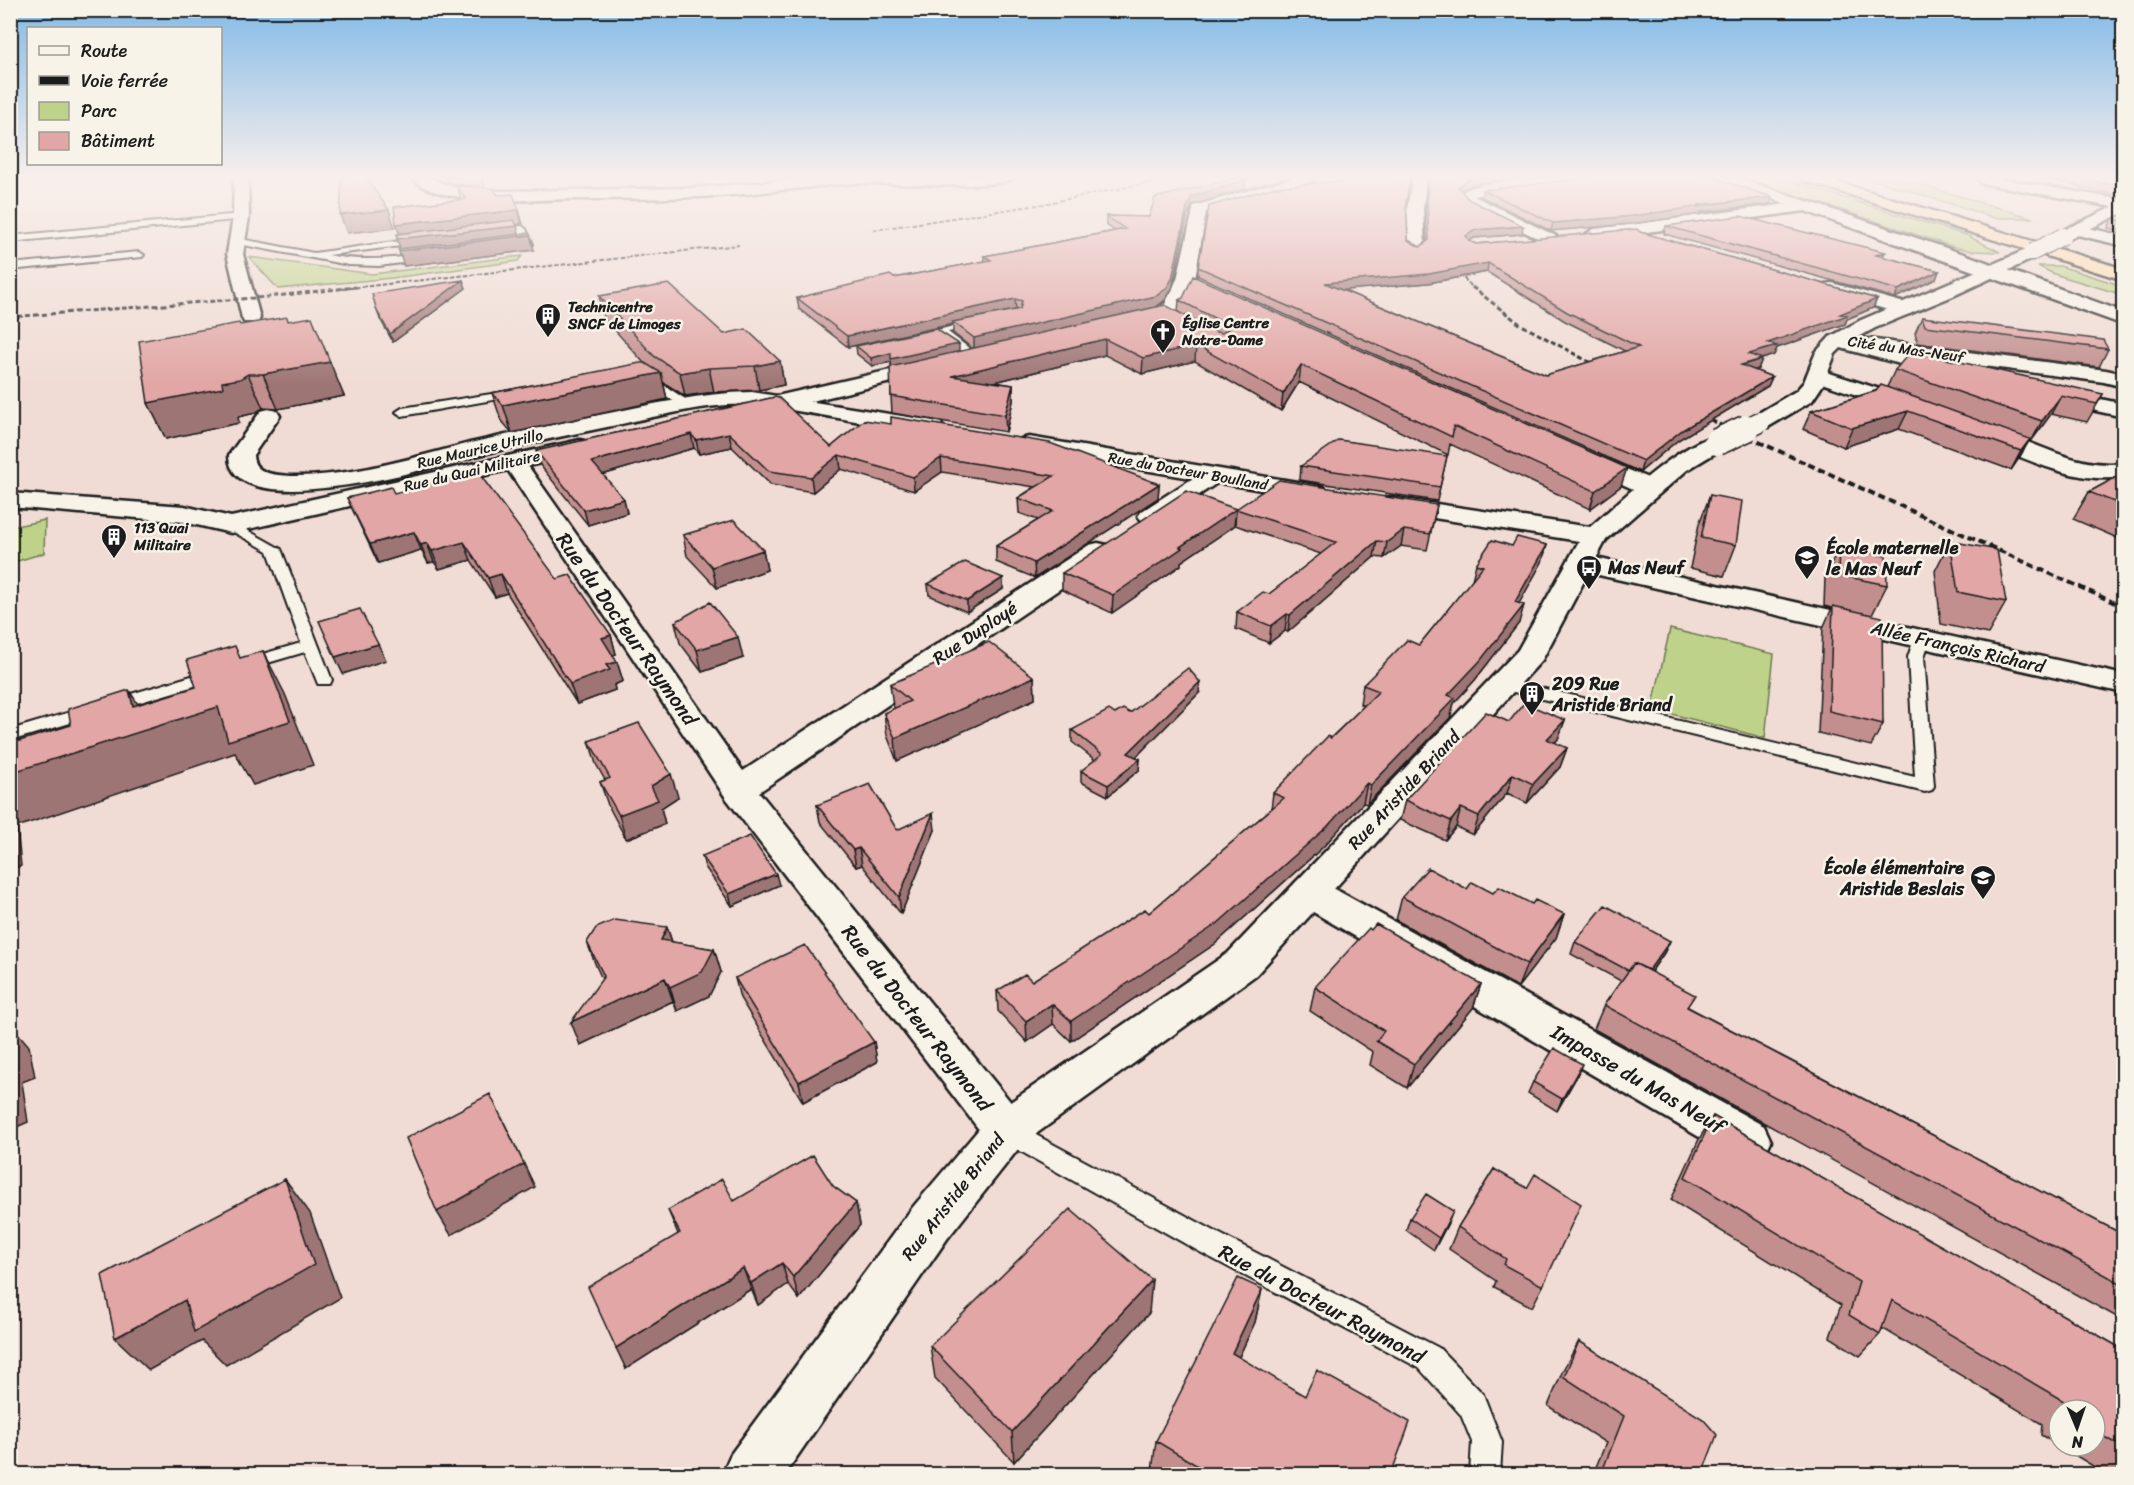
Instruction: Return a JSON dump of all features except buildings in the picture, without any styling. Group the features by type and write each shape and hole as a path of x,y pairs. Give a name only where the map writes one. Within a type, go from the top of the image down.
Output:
{"highway":[{"path":"2031,246 2124,275"},
{"path":"2068,246 2124,263"}],"street":[{"path":"236,246 235,254 251,318"},
{"path":"1107,326 1167,315 1196,283 1197,246"},
{"path":"1923,246 2124,320"},
{"name":"Rue Aristide Briand","path":"751,1474 930,1223 1006,1130 1242,964 1531,654 1589,550 1651,488 1690,457 1760,422 1804,396 1817,375 1826,352 1837,340 2044,246"},
{"path":"1816,283 1905,309"},
{"name":"Cité du Mas-Neuf","path":"1837,340 2124,381"},
{"name":"Cité du Mas-Neuf","path":"1837,340 1915,363 1996,382"},
{"path":"677,425 996,351"},
{"path":"1817,375 1934,415"},
{"path":"2031,389 2124,411"},
{"name":"Rue Maurice Utrillo","path":"268,416 241,455 241,463 244,471 256,478 290,483 341,479 388,471 491,445 687,404 752,398 782,402"},
{"path":"782,402 952,431"},
{"path":"1967,427 2079,468 2108,472 2124,470"},
{"name":"Rue du Docteur Boulland","path":"1011,441 1339,496"},
{"name":"Rue du Quai Militaire","path":"10,500 184,514 231,525 595,444"},
{"path":"1569,452 1651,488"},
{"name":"Rue du Docteur Raymond","path":"514,462 738,790 1006,1130"},
{"name":"Rue Duployé","path":"738,790 1212,476"},
{"path":"1373,501 1589,550"},
{"name":"Allée François Richard","path":"1589,550 1922,639 2124,684"},
{"name":"Impasse du Mas Neuf","path":"1309,892 1781,1160"}],"lane":[{"path":"269,246 366,263 437,256"},
{"path":"318,254 381,246"},
{"path":"506,247 511,246"},
{"path":"10,267 139,255"},
{"path":"974,357 934,333 994,320"},
{"path":"629,382 656,384 687,404"},
{"path":"402,412 529,391"},
{"path":"231,525 274,549 324,680"},
{"path":"1503,684 1925,786 1916,657 1922,639"},
{"path":"10,736 309,645"},
{"name":"Rue du Docteur Raymond","path":"1006,1130 1210,1243 1429,1358 1472,1405 1487,1442 1485,1474"}],"green space":[{"path":"1952,246 1989,246 2000,252 1972,251"},
{"path":"522,256 518,261 392,278 278,289 249,257 372,274"},
{"path":"2038,266 2060,266 2123,286 2123,295 2054,274"},
{"path":"45,520 44,553 11,563 11,527"},
{"path":"1670,629 1774,654 1765,738 1652,709"}],"railway":[{"path":"342,289 727,246"},
{"path":"1450,264 1472,287"},
{"path":"10,317 267,297 356,287"},
{"path":"1472,287 1520,324 1602,369"},
{"path":"1697,414 1732,430"},
{"path":"1728,428 2124,607"}],"place":[{"name":"Technicentre SNCF de Limoges","path":"548,339"},
{"name":"Église Centre Notre-Dame","path":"1163,355"},
{"name":"113 Quai Militaire","path":"114,560"},
{"name":"École maternelle le Mas Neuf","path":"1807,581"},
{"name":"Mas Neuf","path":"1589,591"},
{"name":"209 Rue Aristide Briand","path":"1532,717"},
{"name":"École élémentaire Aristide Beslais","path":"1983,901"}]}
